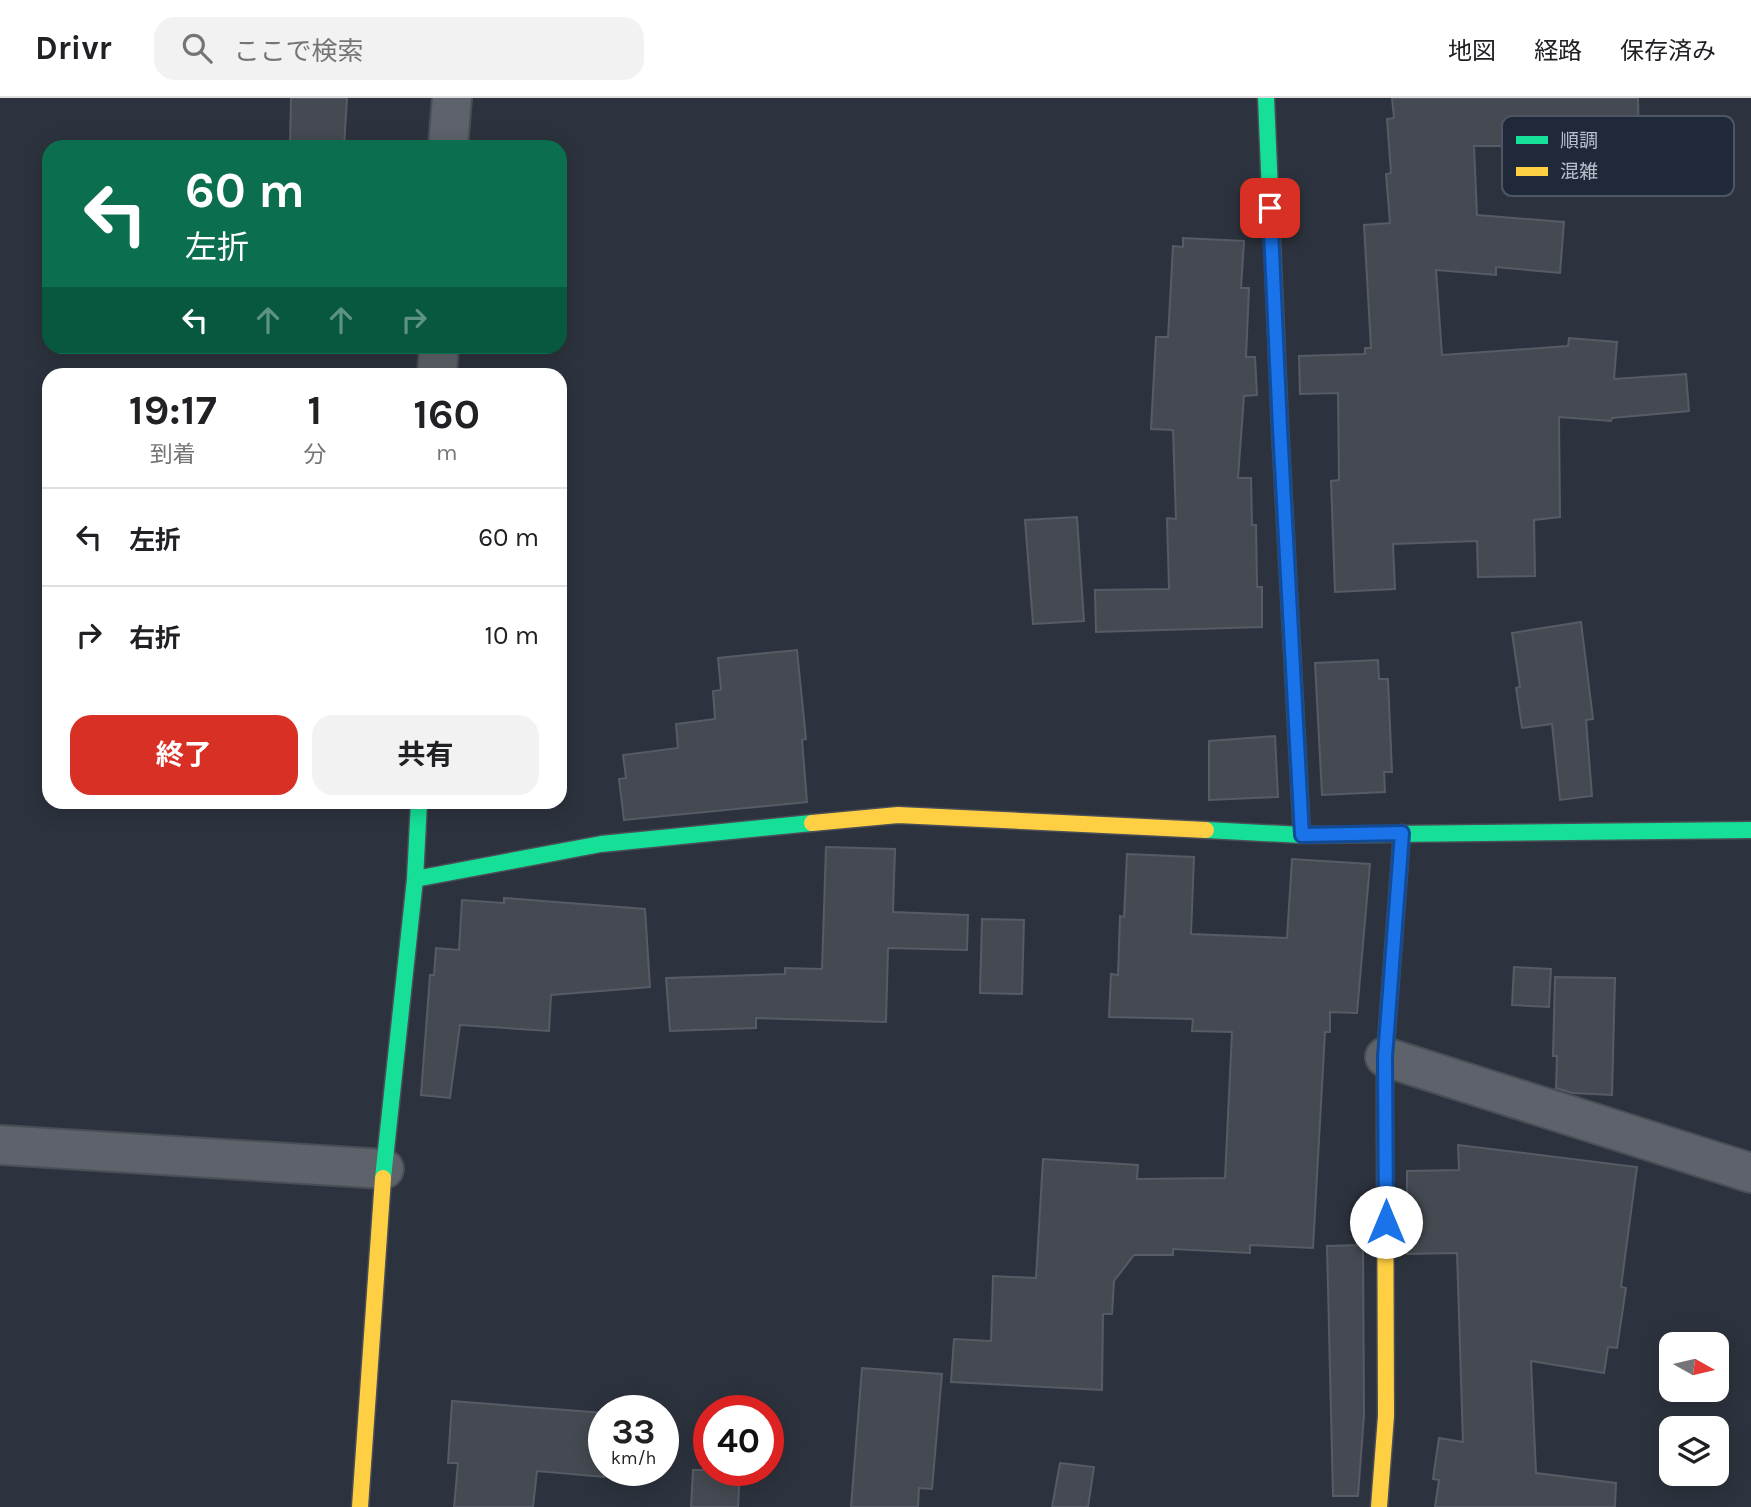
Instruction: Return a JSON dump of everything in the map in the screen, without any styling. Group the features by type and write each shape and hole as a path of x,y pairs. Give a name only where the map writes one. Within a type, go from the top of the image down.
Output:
{"street":[{"path":"449,140 452,98"},
{"path":"1266,98 1279,414 1302,835"},
{"path":"360,1507 384,1169 415,879 419,809"},
{"path":"415,879 601,844 898,815 1302,835 1751,830"},
{"path":"1379,1507 1386,1416 1385,1057 1402,833"},
{"path":"1385,1057 1751,1173"},
{"path":"0,1145 384,1169"}],"building":[{"path":"291,98 347,98 344,140 290,140"},
{"path":"1392,98 1638,98 1638,116 1502,116 1502,146 1474,146 1477,215 1564,222 1560,273 1496,267 1496,275 1436,270 1442,355 1568,346 1569,338 1617,342 1614,379 1686,374 1689,411 1612,418 1611,421 1559,417 1560,517 1534,520 1535,576 1478,577 1477,541 1393,544 1395,589 1335,592 1331,481 1339,480 1338,393 1300,394 1299,356 1365,354 1365,348 1371,348 1364,225 1390,223 1386,174 1391,173 1387,119 1394,118"},
{"path":"1183,238 1244,241 1241,288 1249,288 1246,357 1255,357 1257,395 1244,396 1238,478 1251,478 1252,525 1256,525 1257,587 1262,587 1262,627 1096,632 1095,590 1169,589 1167,518 1176,519 1173,430 1151,429 1156,337 1168,337 1173,246 1183,247"},
{"path":"1077,517 1084,621 1033,624 1025,520"},
{"path":"1581,622 1593,719 1586,720 1592,796 1560,800 1552,724 1522,728 1516,688 1520,687 1512,633"},
{"path":"797,650 806,739 802,740 807,802 624,820 619,779 626,778 623,755 678,748 676,724 715,719 713,691 721,690 718,658"},
{"path":"1378,660 1379,679 1388,679 1392,772 1384,772 1385,792 1322,795 1315,663"},
{"path":"1275,736 1278,797 1209,800 1209,741"},
{"path":"826,847 895,849 893,912 968,915 967,950 888,948 886,1022 756,1018 756,1028 670,1031 666,978 785,974 785,968 822,969"},
{"path":"1127,854 1194,857 1191,934 1287,938 1292,859 1370,864 1357,1013 1330,1012 1330,1032 1325,1032 1313,1248 1250,1245 1250,1253 1173,1249 1173,1255 1134,1255 1114,1281 1112,1314 1103,1314 1102,1390 951,1382 954,1339 991,1341 993,1276 1036,1278 1043,1159 1138,1165 1137,1179 1225,1178 1232,1032 1192,1031 1193,1019 1109,1017 1111,974 1118,975 1120,916 1124,917"},
{"path":"504,898 645,909 650,987 551,995 549,1031 460,1025 450,1098 421,1095 430,975 434,975 436,948 459,950 462,900 504,903"},
{"path":"982,919 1024,920 1022,994 980,993"},
{"path":"1514,967 1551,969 1549,1007 1512,1005"},
{"path":"1555,977 1615,978 1612,1095 1572,1093 1556,1088 1557,1056 1553,1056"},
{"path":"1458,1145 1637,1167 1621,1287 1626,1288 1617,1348 1608,1347 1604,1373 1531,1361 1536,1473 1616,1483 1615,1507 1435,1507 1439,1480 1433,1479 1439,1438 1463,1442 1457,1253 1407,1254 1407,1171 1459,1170"},
{"path":"1363,1245 1364,1415 1358,1496 1333,1496 1327,1246"},
{"path":"862,1368 942,1374 932,1489 919,1488 918,1507 851,1507"},
{"path":"452,1401 588,1412 588,1476 537,1471 533,1507 454,1507 458,1463 448,1463"},
{"path":"1060,1463 1094,1467 1088,1507 1052,1507"},
{"path":"693,1470 693,1486 739,1486 738,1507 691,1507"}],"traffic: fast":[{"path":"1266,98 1280,428 1302,835"},
{"path":"383,1178 415,879 419,809"},
{"path":"415,879 601,844 812,823"},
{"path":"1206,830 1302,835 1751,830"},
{"path":"1385,1131 1385,1057 1402,833"}],"traffic: slow":[{"path":"812,823 898,815 1206,830"},
{"path":"1379,1507 1386,1416 1385,1131"},
{"path":"360,1507 383,1178"}],"route":[{"path":"1270,208 1302,835 1402,833 1385,1057 1386,1222"}]}
